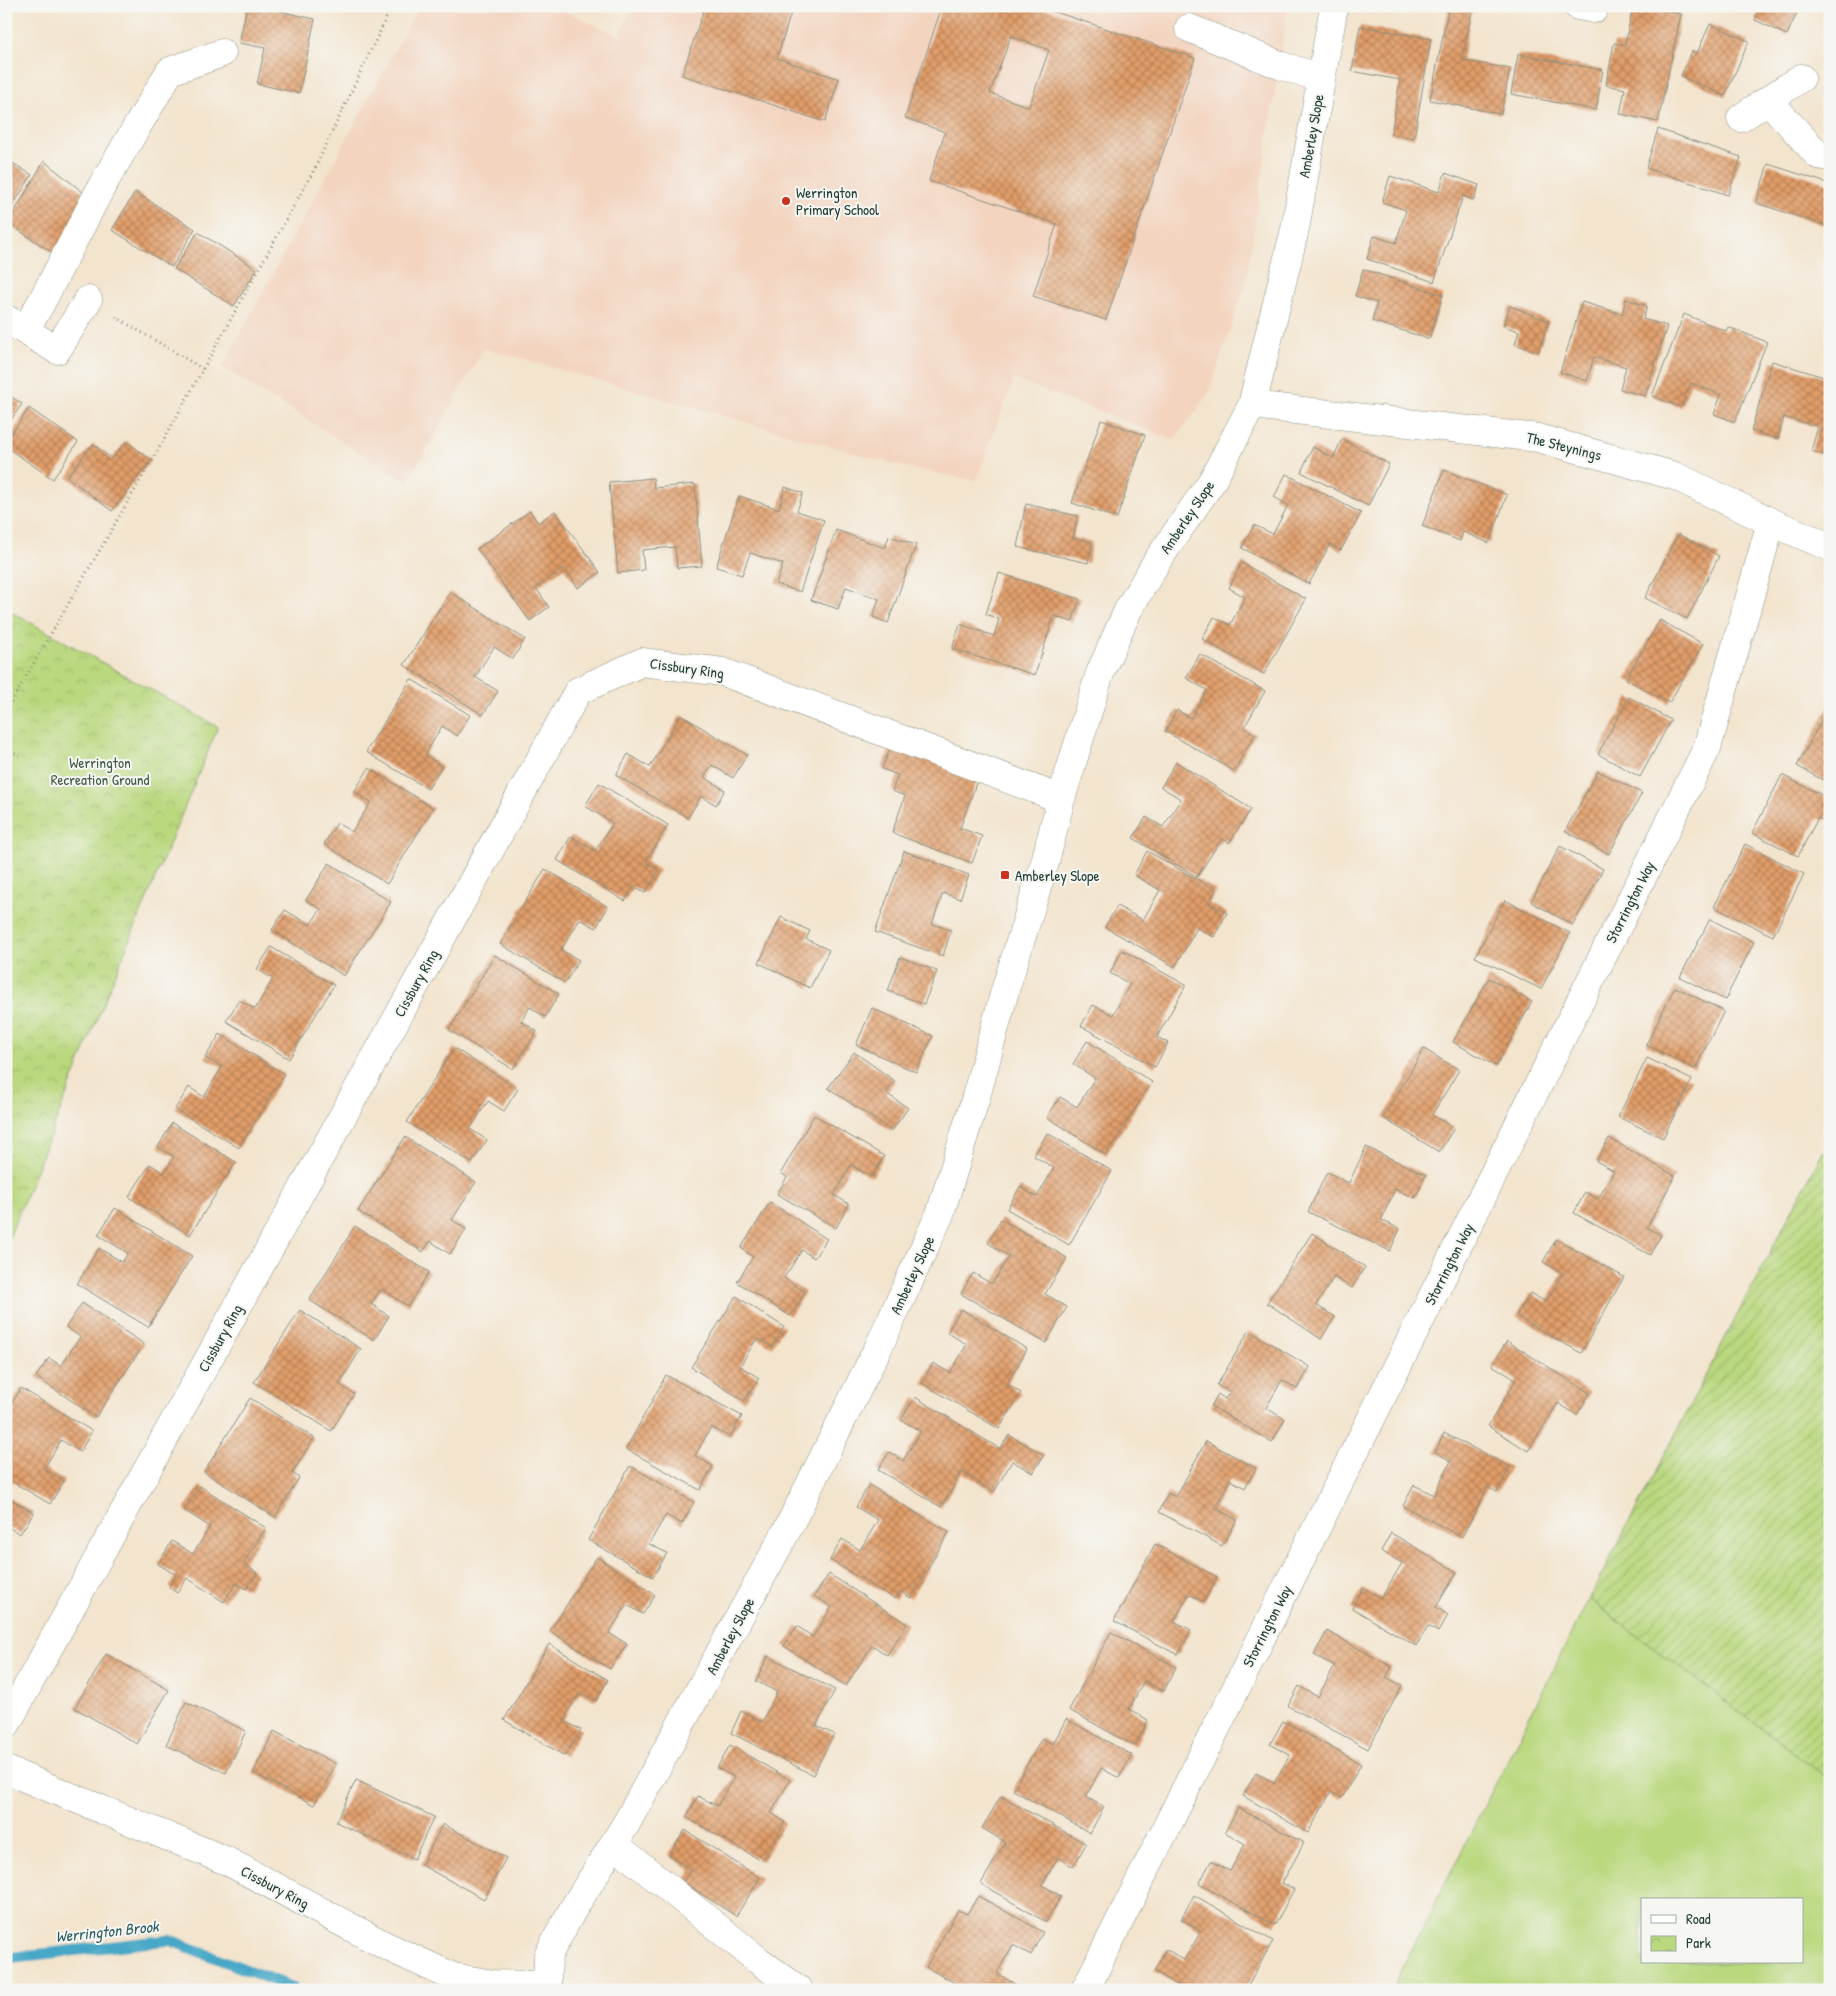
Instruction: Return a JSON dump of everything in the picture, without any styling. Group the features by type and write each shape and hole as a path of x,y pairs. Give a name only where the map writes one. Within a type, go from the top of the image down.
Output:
{"street":[{"name":"Amberley Slope","path":"548,1988 548,1955 573,1909 614,1844 786,1532 878,1348 940,1214 1100,672 1128,610 1157,561 1212,481 1252,405 1294,229 1334,6"},
{"path":"1189,28 1282,66 1321,78"},
{"path":"88,300 57,350 16,325 41,303 103,184 170,71 222,53"},
{"path":"1741,118 1801,78"},
{"path":"1768,100 1818,155 1830,157"},
{"name":"The Steynings","path":"1252,405 1538,438 1675,476 1771,522 1830,547"},
{"name":"Storrington Way","path":"1085,1990 1707,748 1771,522"},
{"name":"Cissbury Ring","path":"6,1725 578,691 642,662 723,672 1061,799"},
{"name":"Cissbury Ring","path":"6,1770 226,1861 386,1946 453,1977 492,1984 548,1988"},
{"path":"614,1844 759,1961 799,1990"}],"path":[{"path":"6,711 153,459 315,168 392,6"},
{"path":"88,300 203,369"},
{"path":"6,748 18,756"}],"shaded area":[{"name":"Werrington Primary School","path":"419,6 552,6 619,35 633,6 1288,6 1246,282 1209,393 1174,440 1014,379 976,481 901,466 484,348 408,482 222,367"}],"green space":[{"name":"Werrington Recreation Ground","path":"6,609 218,727 6,1245"},
{"path":"1823,1151 1830,1154 1830,1779 1589,1599"},
{"path":"1589,1599 1830,1779 1830,1990 1404,1990 1395,1983"}],"building":[{"path":"247,6 257,6 315,19 299,93 257,84 265,48 239,43"},
{"path":"705,6 793,6 777,58 839,79 825,122 682,75"},
{"path":"822,6 848,6 843,10 834,12"},
{"path":"942,6 1037,6 1195,58 1106,320 1033,296 1057,224 929,181 945,132 905,118","holes":["1011,36 1049,50 1029,107 990,93"]},
{"path":"1449,6 1473,6 1462,60 1510,69 1501,114 1430,100"},
{"path":"1633,6 1645,6 1681,14 1658,122 1620,114 1625,89 1606,85 1614,43 1625,45"},
{"path":"1761,6 1800,6 1787,35 1755,20"},
{"path":"1710,24 1749,41 1725,96 1681,76 1692,51 1697,53"},
{"path":"1360,26 1431,39 1414,138 1391,134 1400,80 1352,71"},
{"path":"1518,54 1603,70 1596,110 1511,94"},
{"path":"1658,129 1741,157 1728,195 1646,168"},
{"path":"6,159 32,175 8,213 6,211"},
{"path":"44,161 89,197 59,257 8,223"},
{"path":"1768,164 1830,184 1830,227 1756,203"},
{"path":"1445,173 1479,185 1474,200 1463,196 1434,282 1367,259 1374,236 1396,243 1406,210 1382,202 1390,176 1439,192"},
{"path":"135,192 195,229 172,267 112,230"},
{"path":"198,232 257,269 234,306 174,269"},
{"path":"1363,269 1443,295 1429,339 1372,321 1377,303 1355,296"},
{"path":"1626,299 1647,306 1643,319 1667,326 1645,396 1620,389 1626,367 1594,357 1587,381 1560,372 1582,302 1622,314"},
{"path":"1510,306 1549,321 1538,352 1515,344 1519,331 1503,326"},
{"path":"1684,314 1726,331 1728,327 1767,342 1735,422 1714,414 1721,395 1691,383 1681,407 1652,396"},
{"path":"1772,361 1830,379 1830,457 1811,451 1818,427 1784,417 1778,439 1751,431"},
{"path":"6,393 22,404 6,427"},
{"path":"29,408 78,442 53,479 6,447 6,442"},
{"path":"1101,420 1145,435 1117,518 1072,503"},
{"path":"1342,439 1389,464 1368,506 1301,472 1313,447 1333,458"},
{"path":"126,441 151,460 112,511 67,477 93,444 112,459"},
{"path":"1444,470 1507,495 1489,543 1463,532 1460,541 1422,526"},
{"path":"1286,474 1361,513 1341,550 1330,544 1309,584 1242,548 1254,525 1273,534 1288,505 1274,497"},
{"path":"653,478 654,488 695,484 702,566 677,568 675,547 642,550 644,570 618,573 609,482"},
{"path":"785,487 803,493 797,511 824,520 800,592 776,584 783,564 750,553 742,575 716,567 739,496 779,509"},
{"path":"1026,504 1078,516 1073,538 1092,542 1088,563 1017,547"},
{"path":"530,511 538,523 555,511 600,572 578,588 564,568 536,588 549,607 530,621 477,549"},
{"path":"836,530 885,548 889,536 916,545 888,623 873,617 879,599 846,587 838,609 811,600"},
{"path":"1678,534 1719,556 1687,619 1645,598"},
{"path":"1242,563 1306,599 1264,674 1202,639 1214,617 1230,625 1245,597 1229,588"},
{"path":"999,573 1080,599 1072,622 1054,616 1035,675 952,649 960,624 994,636 999,619 986,614"},
{"path":"450,592 525,639 513,659 494,647 475,677 498,691 483,715 404,665"},
{"path":"1660,620 1703,644 1669,703 1626,679"},
{"path":"1200,654 1265,691 1244,728 1255,734 1234,771 1165,731 1177,710 1191,718 1207,690 1186,678"},
{"path":"411,679 470,715 457,736 442,726 425,755 442,766 428,789 366,752"},
{"path":"1629,697 1671,720 1640,777 1598,754"},
{"path":"1830,704 1830,784 1797,766"},
{"path":"681,715 747,755 733,778 712,765 704,777 725,790 716,805 701,796 688,818 616,775 628,754 650,767"},
{"path":"892,743 979,775 960,828 982,836 972,863 892,833 905,796 892,791 898,775 882,769"},
{"path":"1176,762 1251,809 1229,843 1222,838 1197,877 1133,838 1146,817 1163,827 1181,799 1161,787"},
{"path":"369,768 433,808 387,884 324,844 337,823 352,832 371,802 354,792"},
{"path":"1598,771 1642,793 1609,854 1565,831"},
{"path":"1782,775 1830,799 1830,811 1825,821 1818,818 1798,856 1752,833"},
{"path":"599,783 668,825 646,862 659,870 645,893 633,887 625,901 557,860 571,836 595,851 613,823 585,806"},
{"path":"1745,844 1804,874 1773,936 1714,907"},
{"path":"1560,846 1603,869 1573,925 1531,902"},
{"path":"904,851 969,875 960,899 943,893 932,924 951,930 943,956 875,932"},
{"path":"1147,851 1216,890 1209,903 1227,913 1214,937 1197,928 1175,967 1105,927 1117,906 1143,920 1160,890 1134,875"},
{"path":"329,863 391,902 344,976 272,930 285,910 310,925 321,909 306,900"},
{"path":"545,869 608,907 596,928 580,919 561,950 579,960 565,983 500,944"},
{"path":"1505,900 1570,933 1541,989 1475,957"},
{"path":"781,917 810,931 806,939 829,950 810,988 759,963"},
{"path":"1710,919 1754,942 1725,1000 1680,977"},
{"path":"271,947 334,985 289,1059 226,1021 239,1000 255,1009 273,979 257,969"},
{"path":"1122,950 1186,985 1157,1037 1168,1043 1155,1067 1081,1026 1093,1005 1113,1015 1130,984 1110,973"},
{"path":"495,955 559,994 545,1017 530,1007 521,1021 537,1031 513,1069 449,1030"},
{"path":"900,957 937,971 924,1004 888,991"},
{"path":"1489,978 1532,1002 1496,1066 1453,1042"},
{"path":"1675,987 1724,1011 1695,1069 1646,1045"},
{"path":"872,1008 933,1036 916,1072 856,1045"},
{"path":"220,1034 284,1074 239,1148 175,1109 189,1087 204,1097 222,1067 205,1058"},
{"path":"1087,1041 1152,1082 1106,1155 1047,1117 1060,1097 1077,1107 1095,1078 1073,1064"},
{"path":"454,1048 518,1089 504,1111 488,1101 470,1129 487,1140 472,1163 407,1122"},
{"path":"1424,1049 1459,1070 1432,1115 1454,1128 1439,1152 1383,1118"},
{"path":"854,1052 895,1081 886,1093 908,1108 892,1131 828,1088"},
{"path":"1647,1058 1692,1080 1663,1138 1618,1117"},
{"path":"814,1115 884,1156 872,1177 851,1165 834,1195 849,1204 836,1228 777,1194 787,1177 781,1173"},
{"path":"172,1123 236,1162 190,1235 129,1197 150,1164 164,1173 174,1157 158,1147"},
{"path":"1047,1133 1112,1171 1069,1245 1007,1209 1020,1187 1037,1197 1054,1168 1034,1156"},
{"path":"405,1137 476,1182 452,1220 466,1229 450,1254 430,1241 423,1252 358,1211"},
{"path":"1609,1138 1675,1176 1647,1227 1661,1235 1650,1255 1574,1213 1585,1192 1598,1199 1614,1171 1596,1161"},
{"path":"1366,1147 1426,1175 1415,1198 1395,1189 1381,1220 1400,1229 1390,1251 1308,1212 1327,1172 1349,1183"},
{"path":"770,1202 827,1239 814,1258 802,1250 784,1278 805,1292 790,1316 737,1282 753,1257 741,1248"},
{"path":"115,1208 192,1256 148,1327 77,1284 99,1248 122,1262 128,1253 98,1235"},
{"path":"1001,1219 1067,1258 1045,1294 1067,1307 1046,1343 961,1294 973,1273 992,1284 1009,1256 988,1243"},
{"path":"355,1226 429,1272 408,1306 381,1289 371,1304 389,1316 374,1340 309,1300"},
{"path":"1312,1233 1365,1267 1352,1288 1334,1277 1316,1305 1335,1317 1321,1339 1267,1303"},
{"path":"1556,1239 1624,1277 1581,1353 1516,1316 1530,1293 1546,1302 1563,1273 1543,1262"},
{"path":"736,1296 784,1327 772,1347 757,1338 740,1366 759,1378 744,1401 691,1367"},
{"path":"82,1303 144,1344 96,1417 36,1377 49,1358 61,1366 80,1337 66,1327"},
{"path":"961,1309 1027,1349 1007,1384 1021,1393 999,1429 922,1383 933,1363 950,1373 967,1344 947,1333"},
{"path":"300,1310 361,1349 339,1384 354,1394 331,1431 254,1382"},
{"path":"1249,1331 1310,1367 1297,1389 1282,1380 1266,1408 1285,1419 1272,1442 1211,1406 1218,1394 1225,1399 1230,1392 1217,1385"},
{"path":"1507,1341 1590,1393 1577,1415 1558,1403 1528,1451 1488,1426 1516,1380 1492,1365"},
{"path":"666,1375 742,1416 730,1437 711,1427 695,1456 713,1466 700,1490 626,1449"},
{"path":"21,1388 92,1431 80,1452 61,1440 44,1469 64,1481 50,1504 6,1478 6,1412"},
{"path":"915,1397 1000,1449 1009,1435 1044,1455 1033,1473 1012,1461 994,1492 962,1472 941,1507 878,1470 889,1452 903,1461 921,1431 901,1420"},
{"path":"250,1398 314,1438 292,1473 299,1478 275,1517 204,1472"},
{"path":"1444,1433 1510,1467 1497,1492 1488,1487 1462,1537 1403,1506 1414,1485 1434,1495 1451,1461 1435,1452"},
{"path":"1206,1441 1256,1468 1245,1488 1230,1480 1215,1508 1237,1520 1222,1546 1159,1512 1168,1493 1176,1497"},
{"path":"630,1466 694,1502 682,1524 666,1515 649,1544 667,1553 653,1577 588,1540"},
{"path":"869,1485 949,1532 911,1598 900,1591 895,1599 830,1560 842,1539 860,1550 878,1520 856,1507"},
{"path":"200,1486 266,1528 244,1563 257,1573 247,1589 236,1583 224,1602 187,1578 177,1593 169,1587 176,1575 158,1564 172,1541 193,1554 210,1527 184,1510"},
{"path":"6,1496 34,1513 20,1534 6,1526"},
{"path":"1391,1533 1457,1572 1436,1607 1448,1615 1438,1632 1428,1626 1416,1646 1352,1608 1363,1588 1381,1598 1402,1563 1381,1551"},
{"path":"1155,1544 1217,1577 1204,1602 1189,1594 1174,1621 1191,1630 1178,1655 1114,1621"},
{"path":"597,1557 655,1595 643,1614 627,1605 609,1633 627,1644 610,1669 550,1631"},
{"path":"829,1574 907,1624 887,1655 872,1645 846,1686 784,1646 797,1626 813,1637 832,1607 814,1596"},
{"path":"1327,1631 1392,1667 1386,1677 1402,1686 1368,1749 1288,1706 1299,1686 1318,1697 1335,1666 1314,1655"},
{"path":"1111,1632 1176,1667 1164,1691 1144,1681 1129,1709 1148,1720 1135,1746 1069,1710"},
{"path":"549,1644 608,1680 596,1701 580,1692 563,1720 581,1730 565,1756 504,1720"},
{"path":"106,1654 169,1690 137,1744 75,1708"},
{"path":"768,1656 835,1690 816,1726 834,1734 813,1775 731,1733 741,1711 762,1722 777,1692 756,1681"},
{"path":"186,1702 246,1731 226,1773 166,1745"},
{"path":"1066,1719 1132,1755 1119,1778 1101,1768 1086,1797 1104,1807 1090,1833 1013,1790 1042,1738 1053,1744"},
{"path":"1283,1721 1361,1764 1342,1798 1331,1792 1308,1833 1243,1796 1256,1773 1274,1783 1290,1755 1270,1744"},
{"path":"274,1731 336,1764 314,1805 253,1773"},
{"path":"730,1745 790,1780 771,1813 785,1822 762,1861 686,1817 698,1796 717,1806 734,1777 717,1768"},
{"path":"356,1780 434,1817 414,1859 336,1822"},
{"path":"1001,1796 1086,1844 1073,1867 1058,1857 1042,1885 1061,1896 1046,1922 981,1884 1005,1842 982,1828"},
{"path":"1238,1808 1304,1843 1282,1883 1294,1889 1275,1925 1199,1884 1211,1861 1230,1871 1245,1844 1225,1832"},
{"path":"443,1824 506,1858 484,1899 421,1865"},
{"path":"685,1830 760,1878 736,1916 683,1882 691,1870 669,1855"},
{"path":"1194,1895 1273,1941 1245,1990 1186,1990 1154,1971 1166,1949 1184,1960 1201,1931 1181,1919"},
{"path":"978,1896 1043,1932 1031,1955 1013,1945 997,1973 1016,1985 1013,1990 967,1990 926,1967 958,1910 967,1914"}],"waterway":[{"name":"Werrington Brook","path":"6,1958 170,1940 291,1987 292,1990"}],"place":[{"name":"Werrington Primary School","path":"786,201"},
{"name":"Amberley Slope","path":"1005,875"}]}
